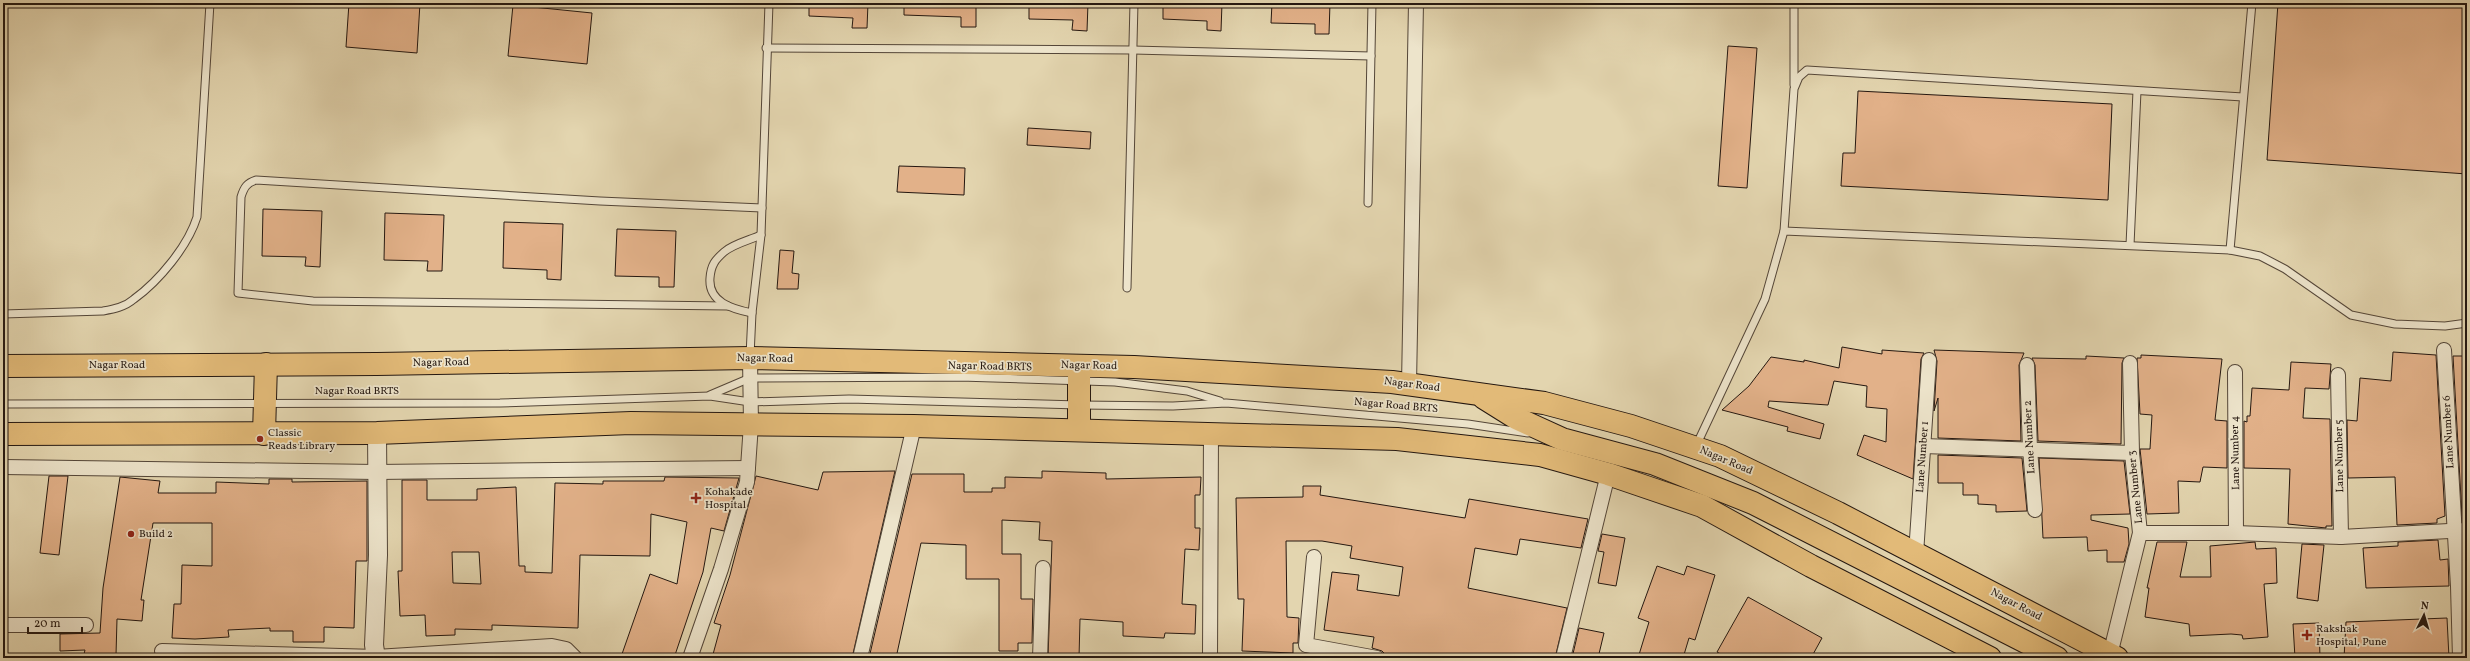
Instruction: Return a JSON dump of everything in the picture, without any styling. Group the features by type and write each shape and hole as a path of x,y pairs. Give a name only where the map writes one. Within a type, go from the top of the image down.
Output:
{"highway":[{"name":"Nagar Road","path":"3,366 266,364 750,368 1079,373 1134,367 1409,384 1544,403 1631,426 1720,456 1916,554 2114,656"},
{"path":"264,434 266,364"},
{"path":"1079,373 1079,430"},
{"path":"1478,394 1516,418 1562,439 1655,464 1753,503 2057,658"},
{"path":"3,434 377,433 631,423 914,426 1211,432 1397,439 1540,455 1608,474 1702,506 1811,566 1990,658"}],"street":[{"path":"1409,384 1416,3"},
{"name":"Lane Number 6","path":"2444,350 2461,531 2463,626 2460,658"},
{"name":"Lane Number 1","path":"1916,554 1929,360"},
{"name":"Lane Number 3","path":"2114,656 2140,533 2132,453 2130,363"},
{"name":"Lane Number 2","path":"2027,365 2030,449 2035,510"},
{"path":"690,658 742,502 748,468 751,424 750,368"},
{"name":"Lane Number 4","path":"2235,372 2236,533"},
{"name":"Lane Number 5","path":"2338,375 2341,536"},
{"path":"860,658 914,426"},
{"path":"1210,658 1211,432"},
{"path":"376,657 374,645 378,555 376,472 377,433"},
{"path":"1923,446 2132,453"},
{"path":"3,467 376,472 748,468"},
{"path":"1563,658 1608,474"},
{"path":"2140,533 2236,533 2341,536 2461,531"},
{"path":"1314,557 1306,645 1373,658"},
{"path":"1040,658 1043,568"},
{"path":"3,625 86,625"},
{"path":"162,651 376,657 552,646 566,649 575,658"}],"lane":[{"path":"3,314 103,311 118,308 134,300 147,288 184,246 196,217 210,3"},
{"path":"710,396 750,368 752,313 761,235 766,48 770,3"},
{"path":"1127,288 1134,3"},
{"path":"1368,203 1372,3"},
{"path":"1695,448 1765,299 1784,231 1794,89 1794,3"},
{"path":"2230,250 2252,3"},
{"path":"766,48 1133,50 1371,56"},
{"path":"1794,89 1799,77 1807,70 2243,97"},
{"path":"2130,245 2138,91"},
{"path":"728,306 313,301 238,293 241,197 244,187 256,180 600,201 762,208"},
{"path":"1784,231 2230,250 2260,256 2285,269 2351,315 2395,324 2445,326 2467,324"},
{"path":"752,313 728,306 717,300 709,288 711,265 725,250 761,235"},
{"name":"Nagar Road BRTS","path":"1079,373 1115,382 1187,391 1226,403"},
{"name":"Nagar Road BRTS","path":"3,404 264,402 500,403 710,396 750,402 849,399 1173,406 1226,403 1468,424 1562,439"}],"building":[{"path":"349,3 420,3 417,53 346,47"},
{"path":"809,3 868,3 867,28 852,28 853,18 809,16"},
{"path":"904,3 976,3 976,27 961,27 961,17 904,15"},
{"path":"1029,3 1088,3 1087,31 1072,30 1073,20 1029,19"},
{"path":"1163,3 1222,3 1221,31 1207,30 1207,21 1163,19"},
{"path":"1272,3 1330,3 1329,34 1315,34 1315,24 1271,23"},
{"path":"2278,3 2467,3 2467,174 2267,160"},
{"path":"513,5 592,13 587,64 508,56"},
{"path":"1728,46 1757,48 1747,188 1718,186"},
{"path":"1858,91 2112,104 2108,200 1841,186 1843,153 1855,153"},
{"path":"1028,128 1091,132 1090,149 1027,145"},
{"path":"899,166 965,168 964,195 897,192"},
{"path":"263,209 322,211 320,267 305,266 306,257 262,256"},
{"path":"385,213 444,215 442,271 427,271 428,261 384,260"},
{"path":"504,222 563,224 561,280 547,279 547,270 503,268"},
{"path":"617,229 676,231 674,287 659,287 659,277 615,276"},
{"path":"780,250 794,251 792,273 799,274 798,289 777,289"},
{"path":"1842,347 1882,354 1882,350 1924,353 1921,359 1913,479 1857,455 1864,435 1886,442 1887,409 1866,407 1867,386 1834,381 1828,405 1769,401 1768,407 1824,424 1820,439 1787,431 1788,427 1722,410 1749,386 1771,357 1804,362 1804,360 1839,368"},
{"path":"1934,350 2024,353 2019,365 2021,441 1938,438 1938,398 1934,411 1937,361"},
{"path":"2393,352 2436,355 2445,516 2437,519 2437,523 2397,525 2395,477 2348,478 2347,420 2357,421 2360,378 2391,381"},
{"path":"2141,355 2222,359 2215,420 2227,421 2227,468 2203,467 2200,482 2178,481 2179,513 2147,514 2140,449 2150,449 2152,415 2140,414 2137,358 2141,358"},
{"path":"2086,356 2124,358 2122,363 2121,444 2038,441 2035,365 2032,358 2086,359"},
{"path":"2453,356 2467,356 2467,516 2462,516"},
{"path":"2291,362 2331,364 2329,389 2305,388 2303,418 2330,419 2332,526 2326,526 2326,528 2288,524 2290,469 2244,468 2244,421 2247,422 2247,416 2250,416 2252,388 2289,390"},
{"path":"1938,455 2022,458 2027,511 1996,512 1996,505 1978,504 1978,495 1963,495 1963,483 1938,483"},
{"path":"2039,458 2124,461 2130,514 2091,515 2091,520 2128,528 2129,544 2124,562 2107,562 2107,550 2088,551 2087,537 2043,538"},
{"path":"895,471 852,658 712,658 721,625 714,623 730,575 756,476 818,490 823,472"},
{"path":"1042,471 1106,473 1106,479 1201,477 1200,495 1195,495 1195,528 1200,528 1199,550 1185,549 1182,604 1196,605 1195,634 1165,633 1164,638 1123,636 1123,622 1080,619 1079,658 1048,658 1052,541 1039,540 1040,522 1002,520 1002,554 1021,554 1021,599 1033,599 1032,643 1018,643 1018,651 999,651 999,579 966,579 966,545 921,543 896,658 869,658 912,474 964,474 964,492 992,492 992,488 1005,488 1005,477 1042,478"},
{"path":"49,476 68,476 59,555 40,553"},
{"path":"120,477 160,481 158,493 216,493 216,482 269,484 269,479 292,479 292,482 367,481 367,561 356,561 354,628 324,627 324,642 293,642 293,631 270,631 270,628 228,630 229,637 195,639 172,638 174,604 181,604 182,565 212,566 212,523 153,523 141,600 144,600 142,621 117,619 116,655 84,654 85,650 60,651 60,634 100,633 103,588"},
{"path":"665,477 739,478 724,531 711,528 703,572 674,658 635,658 622,654 650,574 677,584 687,522 651,514 650,556 580,555 578,628 492,625 492,630 455,629 455,635 426,636 425,615 400,616 398,571 402,571 402,480 427,480 427,500 477,500 477,489 516,487 519,566 525,566 525,572 552,573 555,483 603,484 603,481 664,481","holes":["452,552 479,552 481,584 453,583"]},
{"path":"1303,486 1321,486 1320,495 1465,518 1469,499 1588,519 1581,548 1520,539 1517,555 1475,548 1468,588 1567,608 1555,658 1412,658 1385,654 1382,651 1372,648 1374,637 1324,630 1332,572 1359,575 1357,590 1399,596 1403,567 1350,558 1352,546 1322,541 1286,541 1287,617 1299,618 1298,643 1293,643 1293,653 1242,651 1244,599 1238,599 1236,498 1303,497"},
{"path":"1602,534 1625,538 1616,586 1598,583 1604,552 1598,551"},
{"path":"2438,540 2440,560 2448,559 2449,586 2366,588 2363,548 2398,546 2398,542"},
{"path":"2157,542 2187,542 2180,577 2211,577 2210,546 2255,542 2256,549 2276,548 2277,583 2264,584 2268,637 2243,639 2242,635 2231,634 2190,636 2189,624 2145,617 2149,588 2147,588"},
{"path":"2302,544 2324,545 2318,601 2297,598"},
{"path":"1657,566 1684,575 1687,566 1715,575 1695,640 1689,638 1683,658 1638,658 1649,622 1638,618"},
{"path":"1748,597 1822,638 1811,658 1728,658 1717,652"},
{"path":"2447,618 2449,658 2344,658 2346,622"},
{"path":"2319,623 2320,658 2295,658 2293,624"},
{"path":"1579,628 1604,633 1598,658 1572,658"}],"place":[{"name":"Classic Reads Library","path":"260,439"},
{"name":"Kohakade Hospital","path":"696,498"},
{"name":"Build 2","path":"131,534"},
{"name":"Rakshak Hospital, Pune","path":"2307,635"}]}
